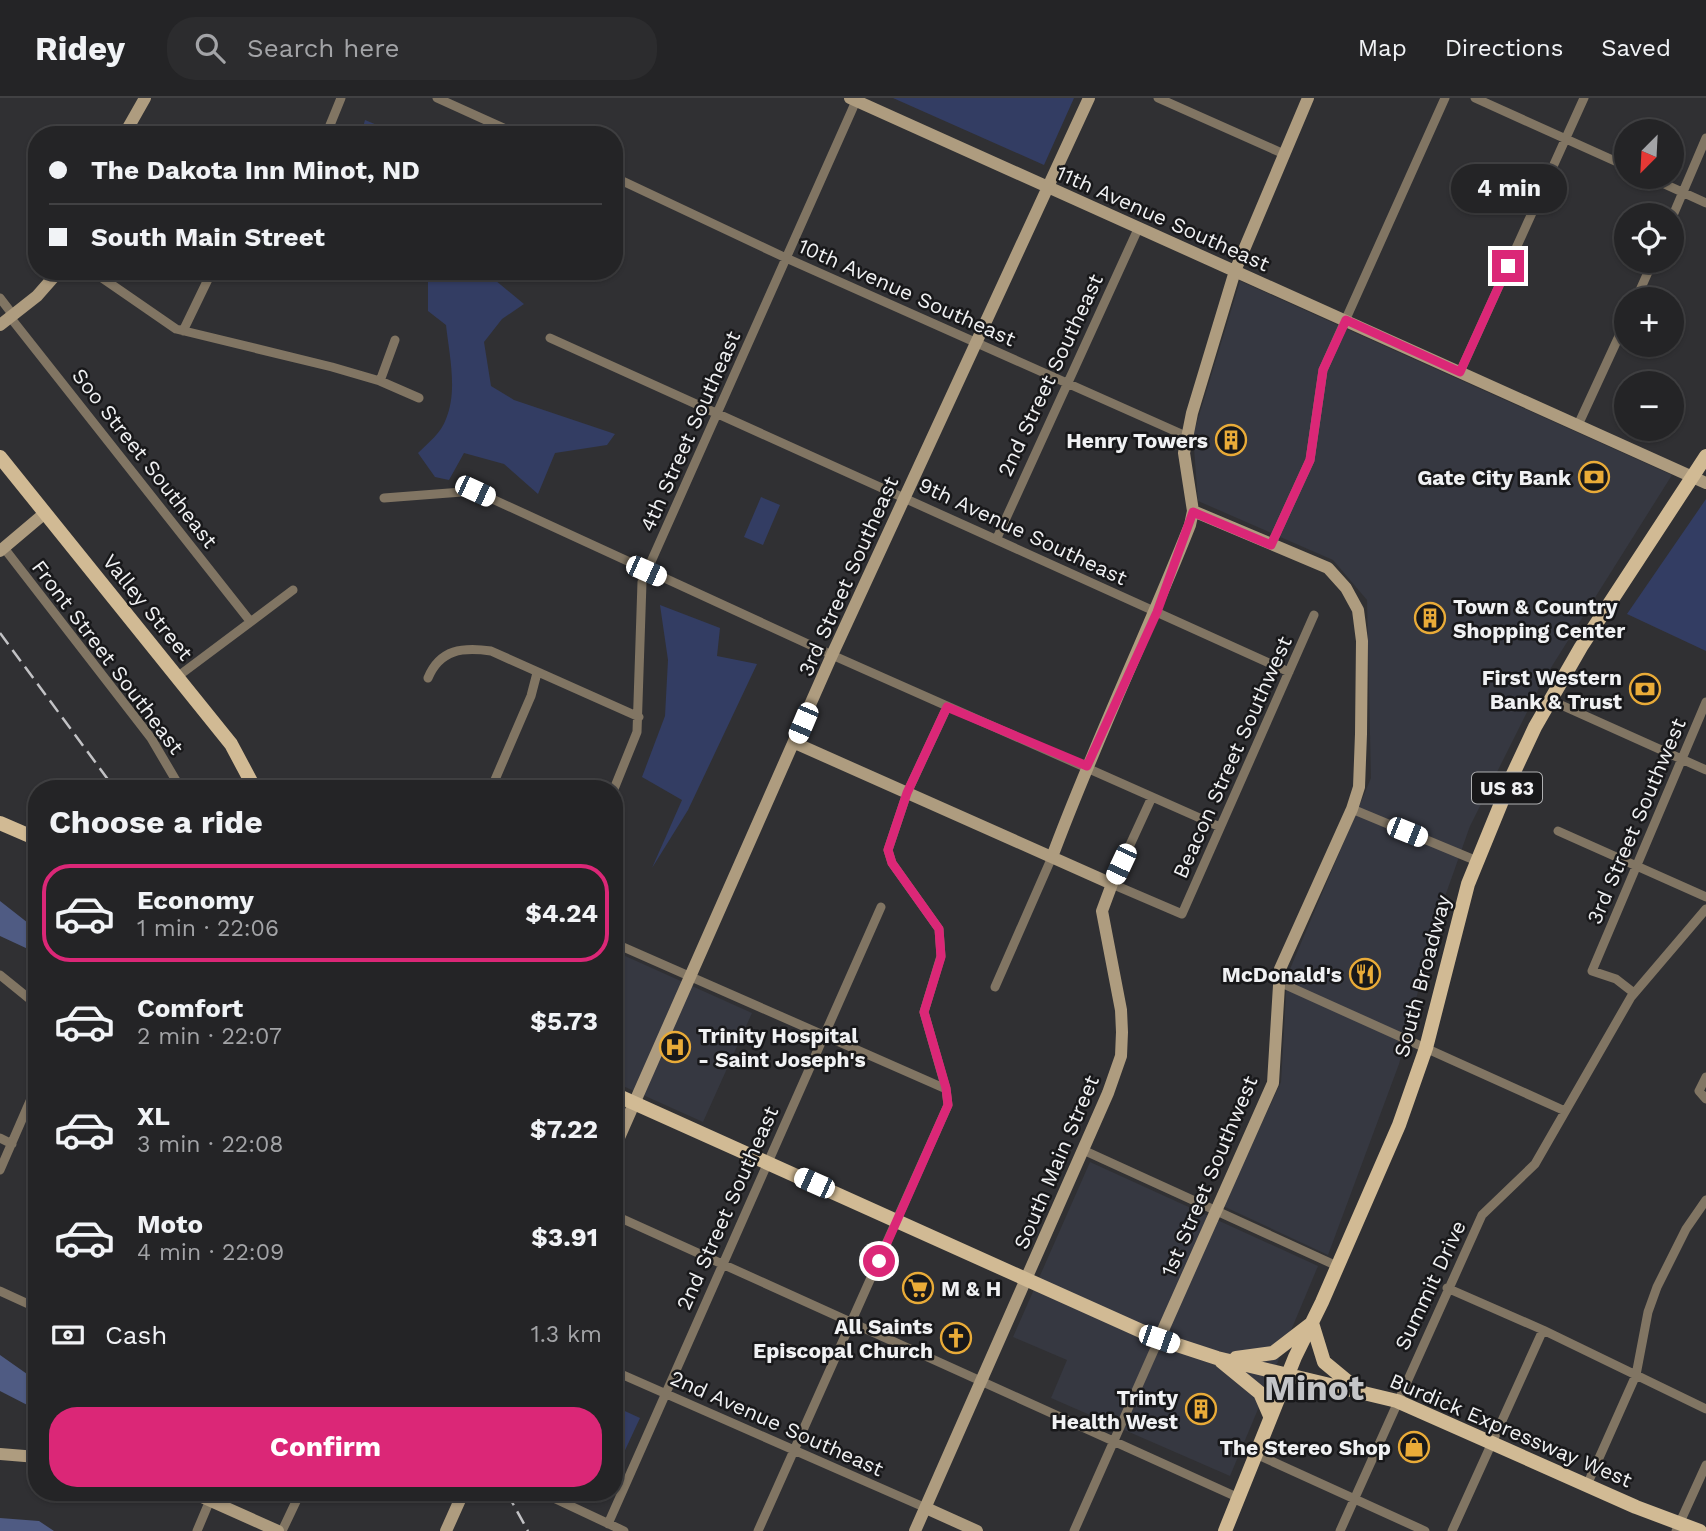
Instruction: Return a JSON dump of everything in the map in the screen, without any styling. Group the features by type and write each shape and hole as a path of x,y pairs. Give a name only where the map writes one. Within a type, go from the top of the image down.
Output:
{"main road":[{"name":"South Broadway","path":"1224,1531 1258,1455 1287,1373 1322,1302 1399,1125 1426,1048 1468,884 1513,774 1550,700 1581,647 1700,480 1706,456"},
{"name":"Valley Street","path":"0,457 231,744 250,780"},
{"path":"0,823 28,835"},
{"name":"Burdick Expressway West","path":"623,1098 1159,1339 1217,1358 1396,1401 1491,1441 1677,1527 1700,1531"},
{"path":"1217,1358 1273,1353 1312,1323 1324,1362 1350,1385 1365,1392"},
{"path":"1217,1358 1261,1393 1270,1416"}],"street":[{"path":"129,126 145,98"},
{"path":"330,126 341,98"},
{"path":"437,98 500,126"},
{"name":"3rd Street Southeast","path":"623,1129 832,655 1089,98"},
{"path":"1158,98 1284,153"},
{"path":"995,987 1052,857 1087,766 1157,612 1193,512 1184,453 1186,436 1235,271 1308,98"},
{"path":"1271,545 1310,460 1323,370 1445,98"},
{"path":"1475,98 1614,161"},
{"path":"1460,372 1584,98"},
{"name":"11th Avenue Southeast","path":"853,99 1700,480"},
{"name":"4th Street Southeast","path":"618,780 632,750 639,717 642,582 786,258 853,99"},
{"path":"464,110 468,100"},
{"path":"1678,203 1706,138"},
{"name":"10th Avenue Southeast","path":"623,181 786,258 1186,436"},
{"path":"1676,189 1706,203"},
{"name":"2nd Street Southeast","path":"997,538 1138,229"},
{"path":"8,319 37,296 51,280"},
{"path":"106,280 183,331 380,381 419,398"},
{"path":"183,331 208,280"},
{"name":"Soo Street Southeast","path":"0,298 8,319 250,621"},
{"name":"9th Avenue Southeast","path":"551,338 716,415 905,496 1289,672"},
{"path":"380,381 395,340"},
{"path":"1578,425 1614,347"},
{"path":"384,498 475,491 947,707 1087,766 1220,827"},
{"name":"1st Street Southwest","path":"1074,1531 1273,1083 1280,969 1352,809 1359,787 1361,734 1358,610 1346,589 1328,568 1193,512"},
{"path":"2,549 45,513"},
{"name":"Front Street Southeast","path":"2,549 151,738 176,780"},
{"path":"177,677 293,590"},
{"name":"Beacon Street Southwest","path":"1112,884 1182,914 1314,615"},
{"path":"428,678 432,667 444,654 466,648 491,651 639,717"},
{"path":"495,780 531,696 537,673"},
{"path":"1550,700 1706,770"},
{"name":"3rd Street Southwest","path":"1634,993 1616,979 1592,971 1706,702"},
{"path":"758,1531 948,1105 946,1088 924,1012 941,957 939,929 892,863 888,850 907,793 947,707"},
{"path":"795,743 1112,884"},
{"name":"South Main Street","path":"915,1531 1083,1150 1121,1056 1121,1010 1102,911 1152,797"},
{"path":"1352,809 1477,861"},
{"path":"1558,831 1706,897"},
{"name":"2nd Street Southeast","path":"623,1490 881,908"},
{"name":"Summit Drive","path":"1340,1531 1396,1401 1482,1215 1535,1164 1634,993 1706,909"},
{"path":"623,947 946,1088"},
{"path":"0,975 28,998"},
{"path":"1279,982 1565,1111"},
{"path":"1705,1098 1699,1091 1706,1077"},
{"path":"0,1170 28,1106"},
{"path":"0,1139 12,1144"},
{"path":"1083,1150 1337,1266"},
{"path":"1587,1485 1636,1375 1648,1312 1657,1287 1686,1229 1706,1200"},
{"path":"623,1219 1239,1498"},
{"path":"1447,1288 1543,1330 1706,1409"},
{"path":"0,1291 28,1304"},
{"path":"1452,1531 1543,1330"},
{"name":"2nd Avenue Southeast","path":"623,1375 926,1508"},
{"path":"0,1454 28,1456"},
{"path":"1258,1455 1425,1531"},
{"path":"1677,1527 1706,1465"},
{"path":"197,1531 210,1501"},
{"path":"220,1501 280,1531 296,1501"},
{"path":"446,1531 459,1501"},
{"path":"560,1501 624,1531"},
{"name":"2nd Street Southeast","path":"608,1524 618,1501"},
{"path":"926,1508 977,1531"}],"shaded area":[{"path":"893,98 1074,98 1044,165"},
{"path":"365,120 379,126 363,126"},
{"path":"428,280 495,280 524,304 502,319 484,342 491,386 514,400 615,434 607,445 555,453 538,494 504,464 464,453 449,480 435,477 418,453 444,424 450,408 452,384 446,325 428,311"},
{"path":"1240,281 1672,475 1542,682 1470,826 1437,919 1399,1064 1328,1255 1223,1206 1281,1082 1287,976 1371,778 1367,600 1333,560 1198,501 1193,435"},
{"path":"761,497 780,505 763,545 744,537"},
{"path":"1706,499 1706,651 1627,614"},
{"path":"660,605 720,628 717,656 757,664 688,810 652,868 682,800 642,777 665,716 668,660"},
{"path":"0,901 28,923 28,949 0,936"},
{"name":"Trinity Hospital - Saint Joseph's","path":"623,955 752,1013 703,1122 623,1086"},
{"path":"1090,1162 1318,1266 1230,1476 1051,1398 1067,1360 1013,1337"},
{"path":"0,1355 28,1375 28,1405 0,1391"},
{"path":"623,1410 640,1418 623,1455"},
{"path":"0,1518 39,1521 54,1531 0,1531"}],"railway":[{"path":"0,633 108,780"},
{"path":"511,1501 528,1531"}],"place":[{"name":"Henry Towers","path":"1231,440"},
{"name":"Gate City Bank","path":"1594,477"},
{"name":"Town & Country Shopping Center","path":"1430,618"},
{"name":"First Western Bank & Trust","path":"1645,689"},
{"name":"McDonald's","path":"1365,974"},
{"name":"Trinity Hospital - Saint Joseph's","path":"675,1047"},
{"name":"M & H","path":"918,1288"},
{"name":"All Saints Episcopal Church","path":"956,1338"},
{"name":"Trinty Health West","path":"1201,1409"},
{"name":"The Stereo Shop","path":"1414,1447"}],"district":[{"name":"Minot","path":"1314,1388"}],"route":[{"path":"879,1261 948,1105 946,1088 924,1012 941,957 939,929 892,863 888,850 907,793 947,707 1087,766 1157,612 1193,512 1271,545 1310,460 1323,370 1346,320 1460,372 1508,266"}]}
